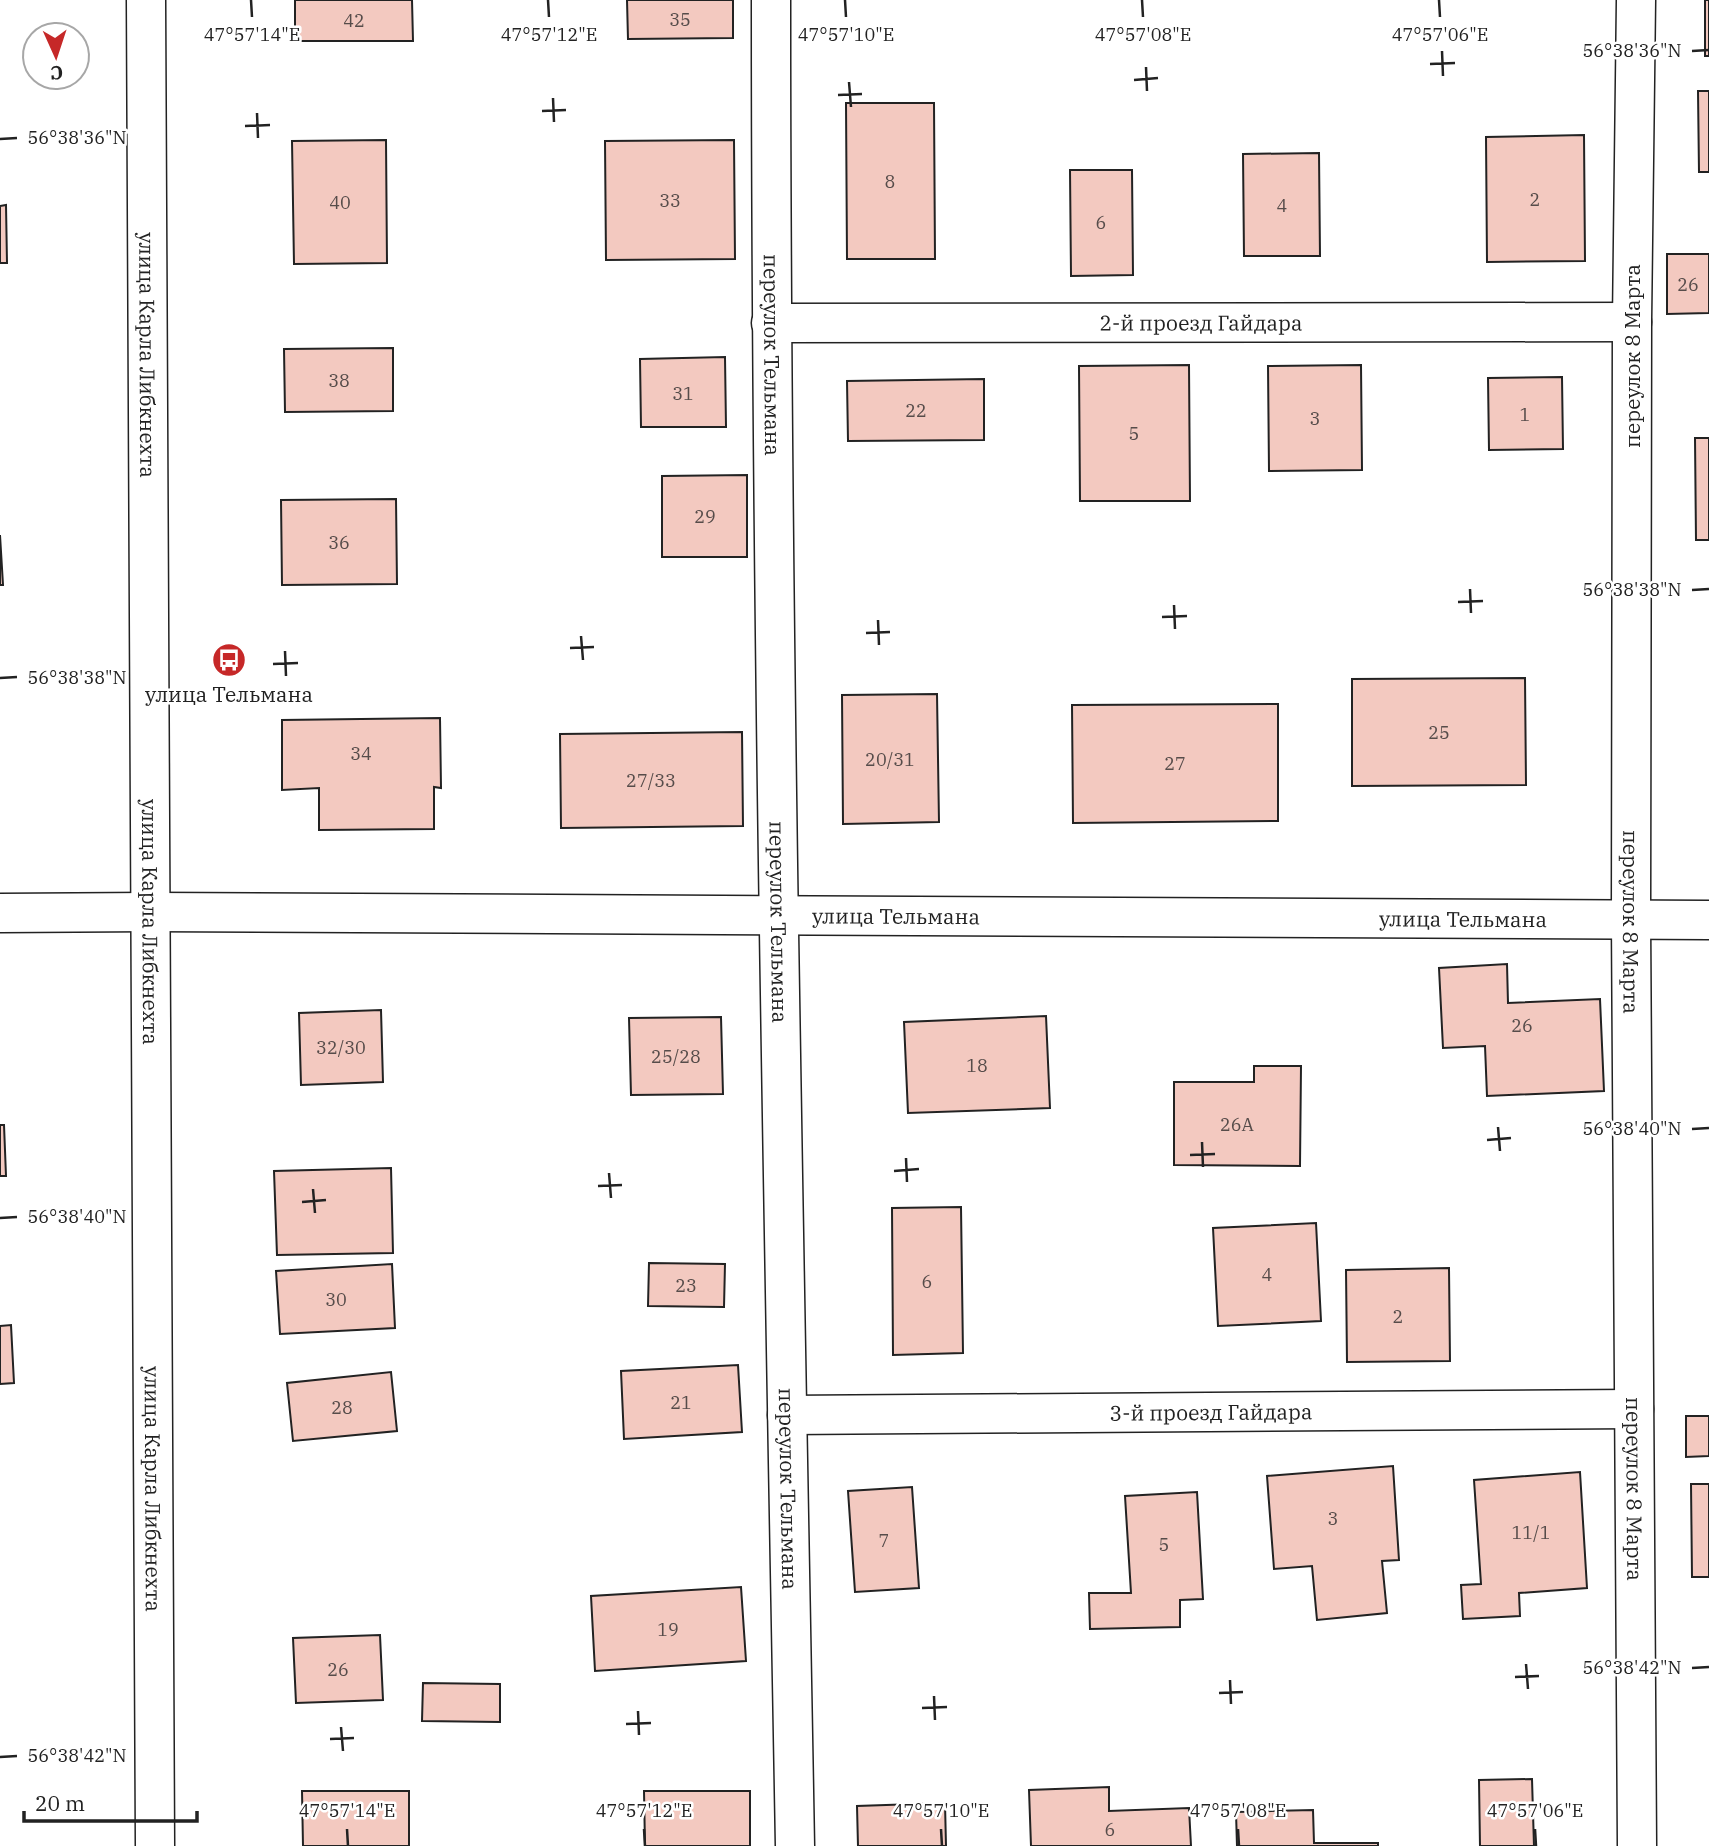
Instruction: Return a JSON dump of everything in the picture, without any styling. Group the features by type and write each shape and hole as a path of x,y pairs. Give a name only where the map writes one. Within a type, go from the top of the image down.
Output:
{"street":[{"name":"улица Карла Либкнехта","path":"146,0 155,1846"},
{"name":"переулок Тельмана","path":"771,0 771,323 778,916 795,1846"},
{"name":"переулок 8 Марта","path":"1636,0 1630,920 1637,1846"},
{"name":"2-й проезд Гайдара","path":"771,323 1632,322"},
{"name":"улица Тельмана","path":"0,914 151,912 1709,920"},
{"name":"3-й проезд Гайдара","path":"787,1415 1634,1409"}],"building":[{"path":"295,0 412,0 413,41 295,41"},
{"path":"627,0 733,0 733,38 628,39"},
{"path":"1705,0 1709,0 1709,56 1705,56"},
{"path":"1698,91 1709,91 1709,172 1699,172"},
{"path":"846,103 934,103 935,259 847,259"},
{"path":"1584,135 1585,261 1487,262 1486,137"},
{"path":"386,140 387,263 294,264 292,141"},
{"path":"734,140 735,259 606,260 605,141"},
{"path":"1319,153 1320,256 1244,256 1243,154"},
{"path":"1070,170 1132,170 1133,275 1071,276"},
{"path":"6,205 7,263 0,263 0,206"},
{"path":"1667,254 1709,254 1709,313 1667,314"},
{"path":"393,348 393,411 285,412 284,349"},
{"path":"725,357 726,427 641,427 640,359"},
{"path":"1189,365 1190,501 1080,501 1079,366"},
{"path":"1361,365 1362,470 1269,471 1268,366"},
{"path":"1562,377 1563,449 1489,450 1488,378"},
{"path":"984,379 984,440 848,441 847,381"},
{"path":"1695,438 1709,438 1709,540 1696,540"},
{"path":"747,475 747,557 662,557 662,476"},
{"path":"396,499 397,584 282,585 281,500"},
{"path":"0,535 3,585 0,585"},
{"path":"1525,678 1526,785 1352,786 1352,679"},
{"path":"937,694 939,822 843,824 842,695"},
{"path":"1278,704 1278,821 1073,823 1072,705"},
{"path":"440,718 441,788 434,787 434,829 319,830 319,788 282,790 282,720"},
{"path":"742,732 743,826 561,828 560,734"},
{"path":"1507,964 1508,1003 1600,999 1604,1091 1487,1096 1485,1046 1443,1048 1439,968"},
{"path":"381,1010 383,1082 301,1085 299,1013"},
{"path":"1046,1016 1050,1108 908,1113 904,1022"},
{"path":"721,1017 723,1094 631,1095 629,1018"},
{"path":"1254,1066 1301,1066 1300,1166 1174,1165 1174,1082 1254,1082"},
{"path":"0,1125 4,1125 6,1176 0,1176"},
{"path":"391,1168 393,1253 277,1255 274,1171"},
{"path":"961,1207 963,1353 893,1355 892,1208"},
{"path":"1316,1223 1321,1321 1218,1326 1213,1228"},
{"path":"649,1263 725,1264 724,1307 648,1306"},
{"path":"392,1264 395,1328 280,1334 276,1271"},
{"path":"1449,1268 1450,1361 1347,1362 1346,1270"},
{"path":"11,1325 14,1383 0,1384 0,1326"},
{"path":"738,1365 742,1432 624,1439 621,1371"},
{"path":"391,1372 397,1431 293,1441 287,1383"},
{"path":"1686,1416 1709,1416 1709,1456 1686,1457"},
{"path":"1393,1466 1399,1560 1382,1561 1387,1613 1317,1620 1312,1566 1274,1569 1267,1476"},
{"path":"1580,1472 1587,1588 1519,1593 1520,1616 1463,1619 1461,1585 1481,1584 1474,1480"},
{"path":"1691,1484 1709,1484 1709,1577 1692,1577"},
{"path":"912,1487 919,1588 855,1592 848,1491"},
{"path":"1197,1492 1203,1599 1180,1600 1180,1627 1090,1629 1089,1593 1131,1593 1125,1496"},
{"path":"741,1587 746,1661 595,1671 591,1596"},
{"path":"380,1635 383,1700 296,1703 293,1638"},
{"path":"423,1683 500,1684 500,1722 422,1721"},
{"path":"1532,1779 1534,1846 1480,1846 1479,1780"},
{"path":"1109,1787 1109,1811 1189,1808 1191,1846 1031,1846 1029,1790"},
{"path":"302,1791 409,1791 409,1846 303,1846"},
{"path":"644,1791 750,1791 750,1846 645,1846"},
{"path":"945,1803 946,1846 858,1846 857,1806"},
{"path":"1313,1810 1314,1843 1378,1843 1378,1846 1237,1846 1236,1812"}],"place":[{"name":"улица Тельмана","path":"229,660"}]}
